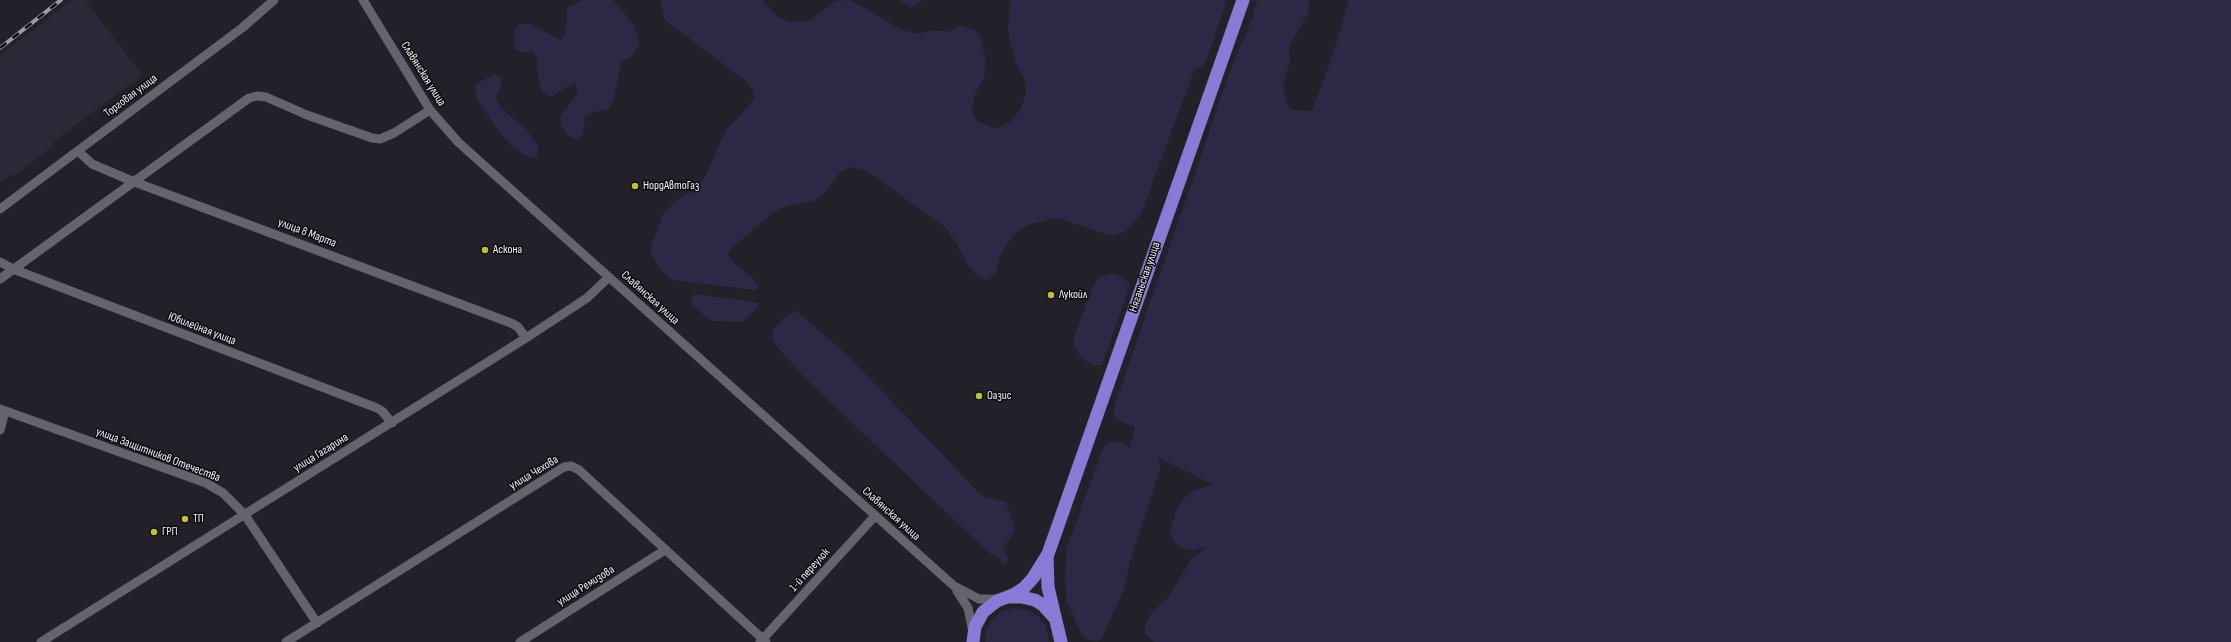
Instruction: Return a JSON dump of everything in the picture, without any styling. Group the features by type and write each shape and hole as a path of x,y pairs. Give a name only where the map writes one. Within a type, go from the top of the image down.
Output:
{"highway":[{"name":"Няганьская улица","path":"1048,554 1243,0"},
{"path":"973,638 977,622 983,612 992,604 1015,594 1027,585 1048,554"},
{"path":"1048,554 1048,587 1061,641"},
{"path":"1004,598 1020,596 1035,600 1047,609 1056,620"}],"street":[{"name":"Торговая улица","path":"0,209 242,28 274,0"},
{"name":"Славянская улица","path":"363,0 430,110 458,142 954,586"},
{"path":"0,279 132,181 249,98 257,96 372,138 380,139 394,133 430,110"},
{"name":"улица 8 Марта","path":"78,151 92,164 132,181 510,322 518,327 526,338"},
{"name":"Юбилейная улица","path":"0,262 13,269 376,408 382,411 392,423"},
{"name":"улица Гагарина","path":"41,642 526,338 588,298 609,277"},
{"path":"0,430 2,410"},
{"name":"улица Защитников Отечества","path":"2,410 206,483 223,493 245,515 317,623"},
{"name":"улица Чехова","path":"286,642 564,467 572,466 579,470 763,641"},
{"name":"1-й переулок","path":"763,641 875,516"},
{"name":"улица Ремизова","path":"520,642 665,550"},
{"path":"954,586 979,599 1004,598"},
{"path":"954,586 966,602 972,619 973,638"}],"shaded area":[{"path":"72,0 85,0 142,75 53,142 55,144 14,176 12,174 0,183 0,55"},
{"path":"582,0 613,0 634,25 640,43 633,55 621,62 614,100 607,110 593,112 585,117 583,135 577,139 567,135 561,124 560,116 577,95 576,83 569,85 551,97 542,91 536,68 538,61 533,52 523,52 515,49 514,31 520,24 531,24 561,41 566,32 567,8"},
{"path":"660,0 762,0 779,18 789,22 808,21 836,1 850,0 900,29 917,34 934,30 947,32 962,26 974,30 980,36 986,61 984,78 976,92 971,110 977,121 995,129 1010,122 1020,110 1026,94 1024,80 1013,54 1008,32 1010,0 1227,0 1206,61 1194,71 1141,214 1125,232 1113,235 1099,232 1058,218 1030,224 1018,231 1010,240 1001,254 995,275 988,280 981,279 967,264 956,242 945,227 867,171 851,167 841,171 824,193 813,201 784,207 773,212 731,249 728,255 731,260 754,280 759,287 755,290 672,280 662,271 651,254 652,243 663,214 680,198 693,192 704,179 726,130 755,99 753,90 746,81 665,20"},
{"path":"900,0 922,0 911,8"},
{"path":"1257,0 1309,0 1308,13 1289,46 1290,62 1283,84 1287,105 1292,110 1312,111 1333,54 1349,0 2231,0 2231,642 1154,642 1145,633 1145,626 1152,612 1168,598 1192,558 1207,547 1194,550 1183,549 1175,543 1170,532 1175,514 1182,500 1195,490 1214,485 1159,458 1160,470 1130,561 1124,589 1102,638 1097,641 1088,640 1082,636 1067,601 1065,579 1067,548 1102,451 1107,444 1119,441 1130,448 1135,427 1117,420 1114,414 1114,407 1232,66 1253,17"},
{"path":"494,74 502,79 500,89 495,98 502,109 525,128 538,146 537,158 529,157 515,149 499,132 476,98 475,85"},
{"path":"1112,273 1122,277 1130,285 1102,365 1092,365 1081,357 1074,344 1074,336 1095,282 1100,277"},
{"path":"696,294 759,303 759,306 744,321 713,321 706,317 691,303 692,297"},
{"path":"796,311 847,355 977,491 985,497 1006,502 1015,531 1003,548 1003,551 1008,556 1007,564 1003,565 998,557 989,553 805,378 775,344 772,337 773,330 787,315"},
{"path":"1015,608 1027,610 1038,616 1046,626 1049,642 985,642 986,630 993,619 1002,611"}],"railway":[{"path":"0,48 61,0"}],"place":[{"name":"НордАвтоГаз","path":"635,186"},
{"name":"Аскона","path":"485,250"},
{"name":"Лукойл","path":"1051,295"},
{"name":"Оазис","path":"979,396"},
{"name":"ТП","path":"185,519"},
{"name":"ГРП","path":"154,532"}]}
